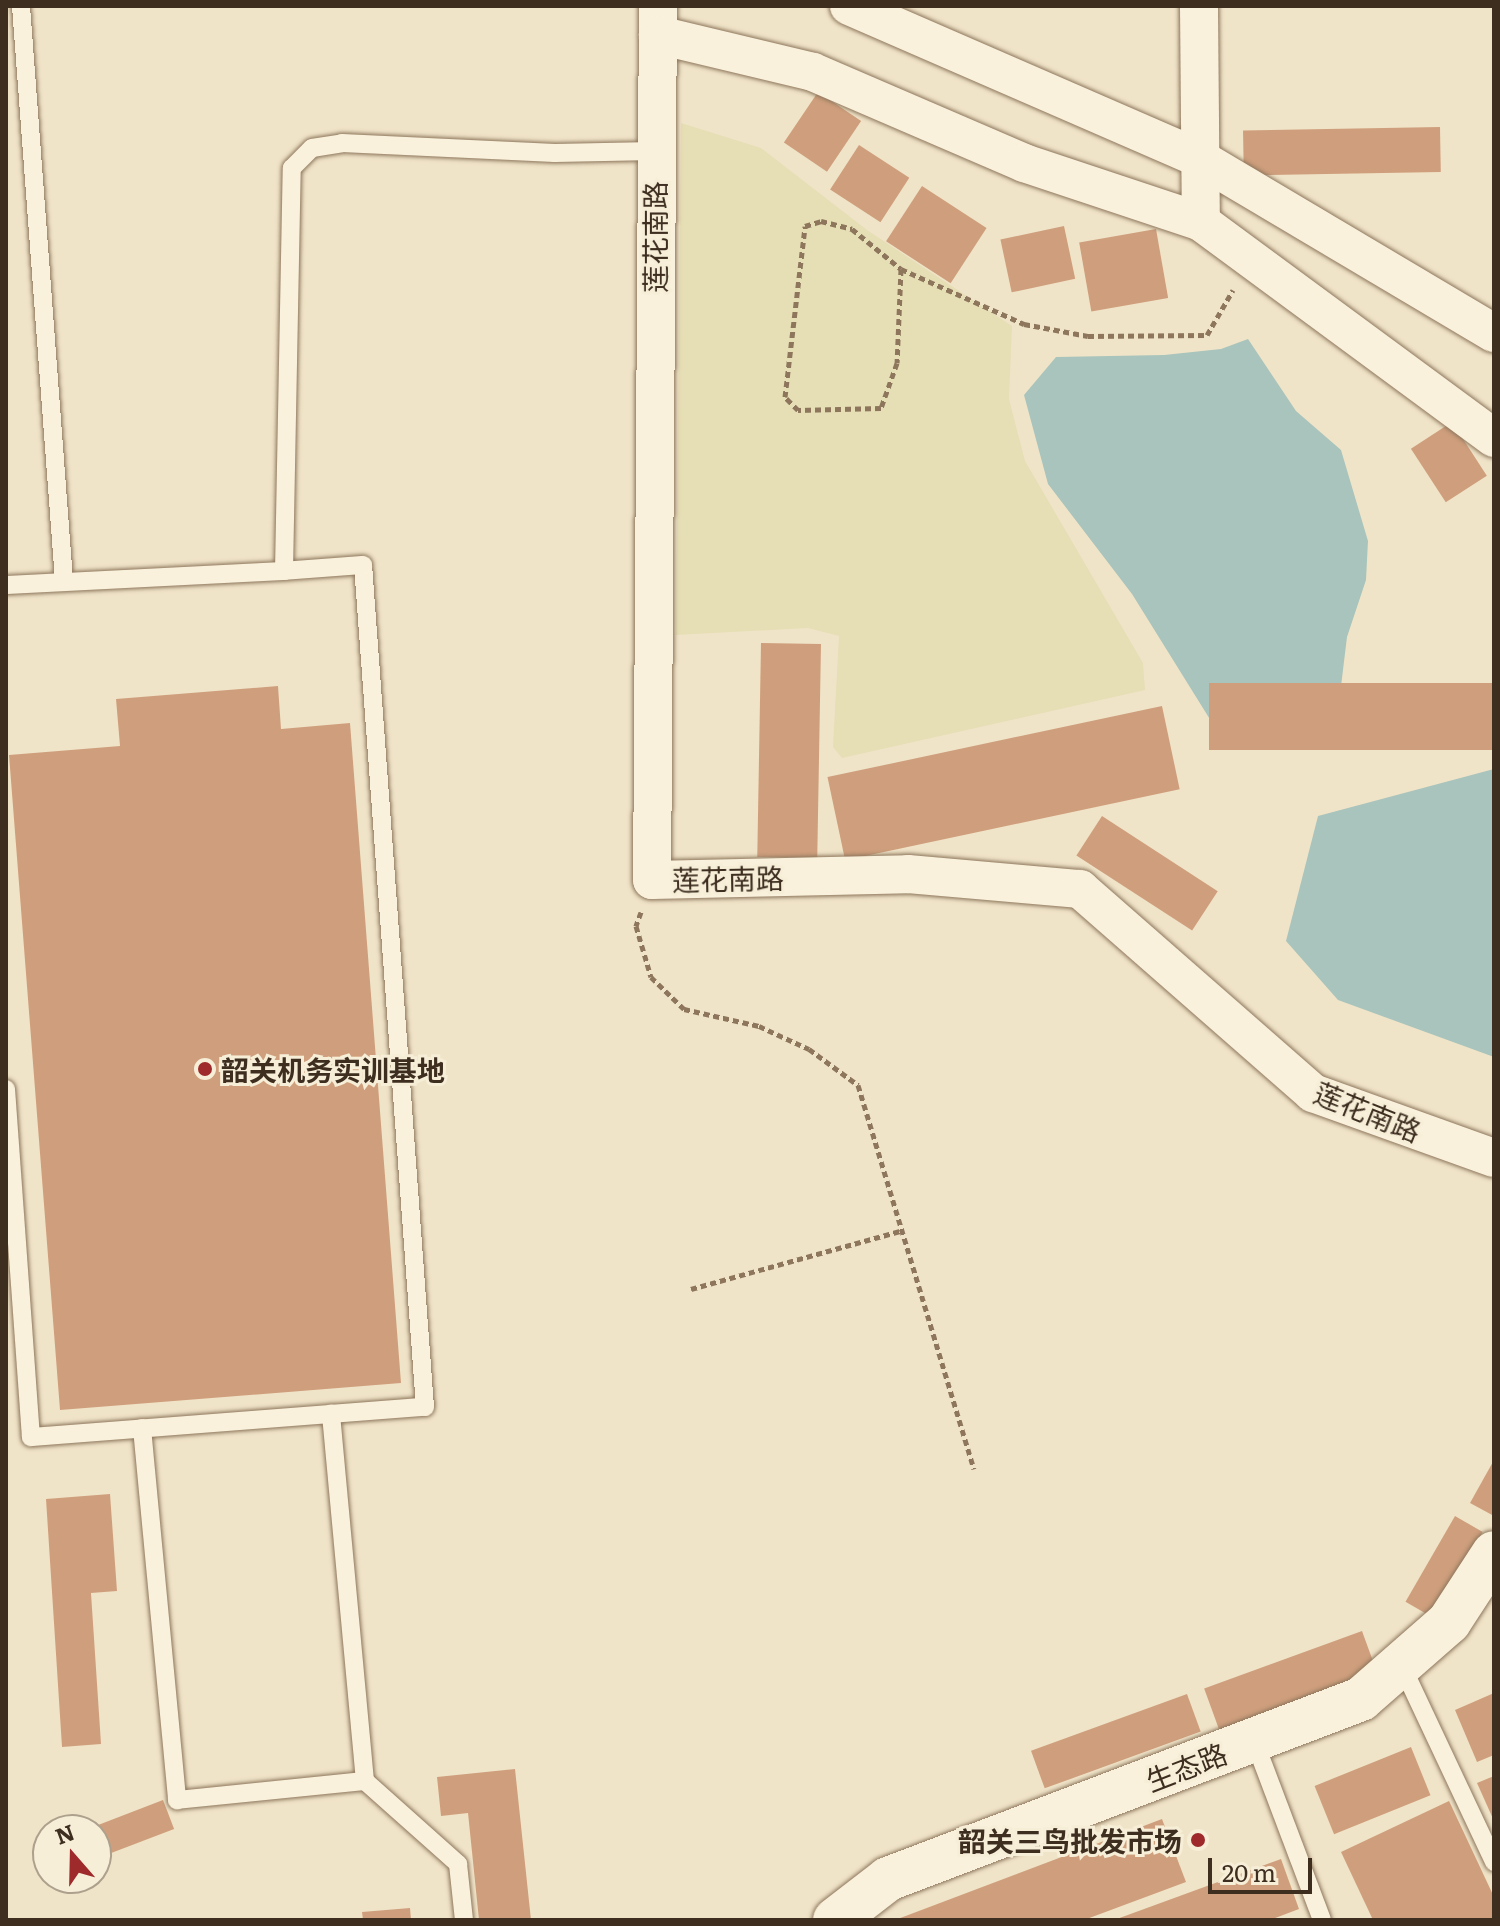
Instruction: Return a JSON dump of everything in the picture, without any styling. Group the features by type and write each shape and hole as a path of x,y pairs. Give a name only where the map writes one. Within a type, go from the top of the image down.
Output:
{"street":[{"path":"1199,6 1201,222"},
{"path":"856,7 1199,158 1494,333"},
{"path":"658,20 813,72 1024,163 1201,222 1494,438"},
{"name":"莲花南路","path":"658,20 654,151 652,880 908,874 1080,889 1313,1093 1494,1158"},
{"name":"生态路","path":"835,1920 888,1879 1361,1699 1449,1622 1494,1553"}],"lane":[{"path":"21,6 64,581"},
{"path":"284,571 292,168 312,148 342,143 555,153 654,151"},
{"path":"6,585 363,565 425,1407 31,1437 6,1089"},
{"path":"6,1365 26,1363"},
{"path":"331,1414 365,1781 458,1864 464,1920"},
{"path":"142,1428 177,1800 365,1781"},
{"path":"1401,1664 1494,1862"},
{"path":"1254,1740 1322,1920"}],"path":[{"path":"901,269 897,363 881,408 798,410 785,397 805,226 821,221 852,229 901,269 1024,324 1088,336 1207,335 1227,308 1244,254"},
{"path":"652,880 636,926 651,977 684,1009 759,1026 809,1049 858,1085 879,1142 900,1231 974,1469"},
{"path":"691,1289 900,1231"}],"shaded area":[{"path":"681,123 761,148 867,230 1012,326 1009,399 1025,461 1143,663 1145,690 842,758 833,747 839,636 808,628 676,635"}],"water":[{"path":"1248,339 1296,411 1341,450 1368,541 1366,580 1347,637 1338,711 1233,741 1211,721 1132,594 1048,484 1024,395 1056,357 1164,355 1221,349"},
{"path":"1494,769 1494,1057 1338,1000 1286,941 1318,816"}],"building":[{"path":"818,92 861,121 827,172 784,143"},
{"path":"1440,127 1441,172 1244,175 1243,130"},
{"path":"859,145 909,178 880,222 830,189"},
{"path":"922,186 987,228 951,283 886,241"},
{"path":"1064,226 1075,279 1012,292 1000,240"},
{"path":"1156,229 1168,298 1091,311 1079,243"},
{"path":"1452,422 1487,476 1446,502 1411,449"},
{"path":"761,643 821,644 817,858 757,857"},
{"path":"1209,683 1494,683 1494,750 1209,750"},
{"name":"韶关机务实训基地","path":"278,686 281,729 350,723 401,1383 60,1410 9,755 120,746 116,699"},
{"path":"1162,706 1180,789 845,860 827,777"},
{"path":"1102,816 1218,891 1192,931 1076,855"},
{"path":"1494,1460 1494,1516 1470,1503"},
{"path":"110,1494 117,1591 91,1593 101,1744 62,1747 46,1499"},
{"path":"1455,1516 1483,1532 1433,1618 1406,1602"},
{"path":"1362,1631 1377,1673 1220,1731 1204,1688"},
{"path":"1494,1693 1494,1755 1477,1762 1455,1710"},
{"path":"1187,1694 1201,1732 1045,1788 1031,1751"},
{"path":"1411,1747 1430,1795 1334,1834 1315,1786"},
{"path":"515,1769 531,1920 479,1920 468,1813 441,1816 437,1777"},
{"path":"1494,1776 1494,1821 1477,1783"},
{"path":"163,1800 174,1829 112,1853 112,1820"},
{"path":"1449,1801 1494,1897 1494,1920 1373,1920 1341,1852"},
{"path":"1162,1819 1186,1882 1084,1920 895,1920"},
{"path":"1281,1859 1299,1909 1270,1920 1114,1920"},
{"path":"410,1908 411,1920 363,1920 362,1912"}],"place":[{"name":"韶关机务实训基地","path":"205,1069"},
{"name":"韶关三鸟批发市场","path":"1198,1840"}]}
